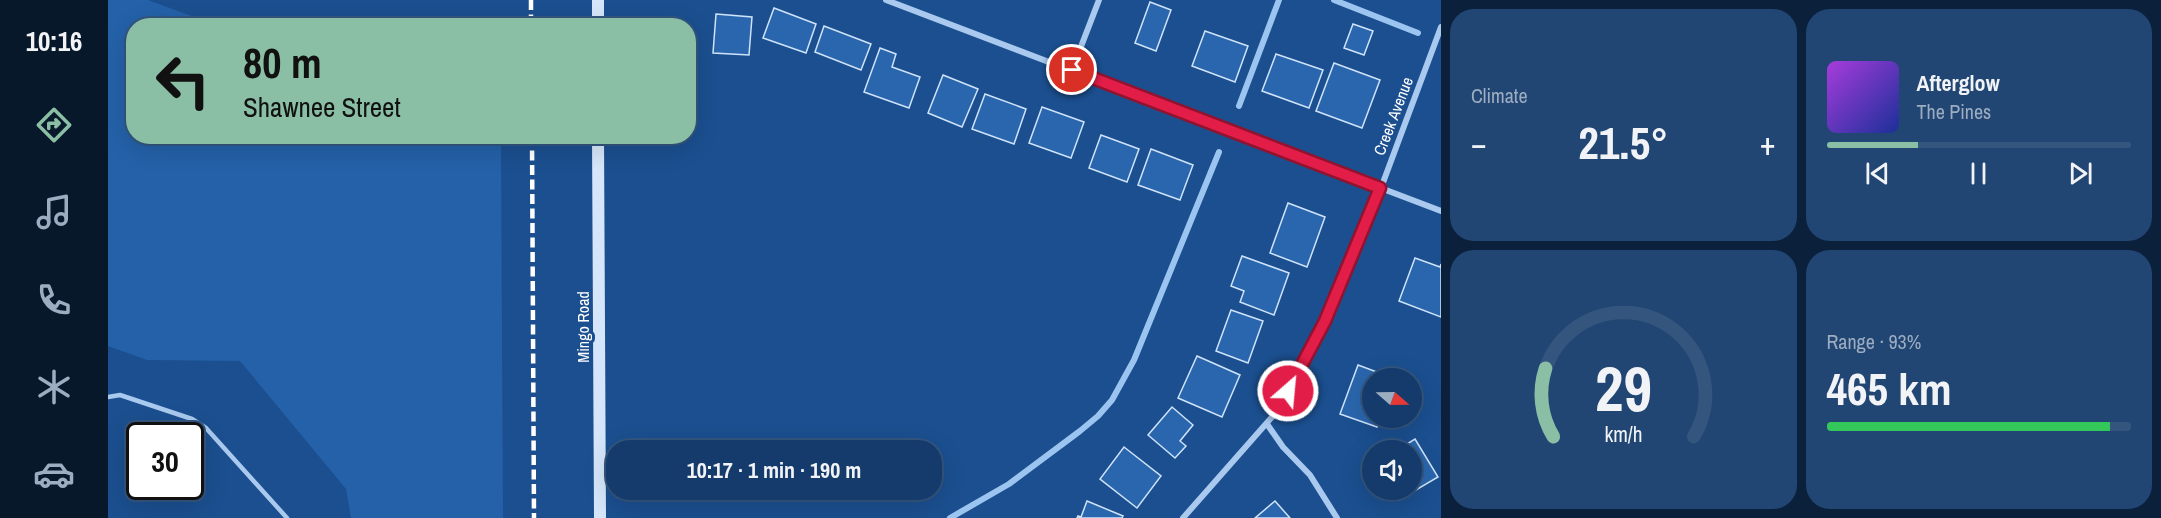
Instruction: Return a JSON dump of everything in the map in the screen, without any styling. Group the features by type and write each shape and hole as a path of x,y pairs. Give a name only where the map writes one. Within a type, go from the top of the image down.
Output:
{"street":[{"path":"598,0 598,18"},
{"path":"886,0 1441,211"},
{"path":"1072,70 1099,0"},
{"name":"Creek Avenue","path":"1184,518 1280,409 1325,321 1380,188 1441,27"},
{"name":"Mingo Road","path":"598,144 600,518"},
{"path":"1267,424 1282,447 1310,475 1337,518"}],"lane":[{"path":"108,397 120,395 192,419 206,428 287,518"}],"shaded area":[{"path":"108,0 148,0 197,18 126,18 126,144 501,144 503,518 351,518 346,489 240,361 147,360 108,346"}],"building":[{"path":"1150,2 1171,10 1156,51 1135,43"},
{"path":"774,8 816,24 806,53 763,38"},
{"path":"716,14 752,17 749,55 713,53"},
{"path":"1353,24 1373,31 1364,55 1344,48"},
{"path":"824,26 871,44 861,70 815,52"},
{"path":"1205,31 1248,46 1235,82 1192,66"},
{"path":"880,48 896,54 892,67 920,77 909,108 864,92"},
{"path":"1276,54 1323,70 1309,108 1262,91"},
{"path":"1334,63 1380,80 1362,128 1316,111"},
{"path":"943,75 978,89 962,127 928,113"},
{"path":"985,94 1026,109 1014,144 972,129"},
{"path":"1042,107 1084,122 1071,158 1029,143"},
{"path":"1101,135 1139,149 1127,182 1089,168"},
{"path":"1151,149 1193,165 1180,200 1138,185"},
{"path":"1288,203 1325,217 1307,267 1270,253"},
{"path":"1242,256 1289,273 1274,315 1240,302 1244,291 1231,286"},
{"path":"1415,258 1440,267 1441,264 1441,317 1399,301"},
{"path":"1231,310 1263,321 1248,363 1216,351"},
{"path":"1197,356 1240,375 1222,417 1178,398"},
{"path":"1358,365 1366,368 1362,368 1362,422 1340,414"},
{"path":"1172,407 1193,425 1180,441 1186,446 1175,458 1148,435"},
{"path":"1124,447 1161,476 1137,508 1100,479"},
{"path":"1422,451 1438,477 1422,486"},
{"path":"1087,501 1123,516 1122,518 1077,518 1081,517"},
{"path":"1275,501 1290,518 1255,518"}],"waterway":[{"path":"1239,106 1279,0"},
{"path":"1334,0 1418,33"},
{"path":"950,518 1009,484 1080,431 1112,400 1134,360 1219,152"}],"railway":[{"path":"531,0 531,18"},
{"path":"532,144 534,518"}],"route":[{"path":"1072,70 1380,188 1325,321 1288,391"}]}
